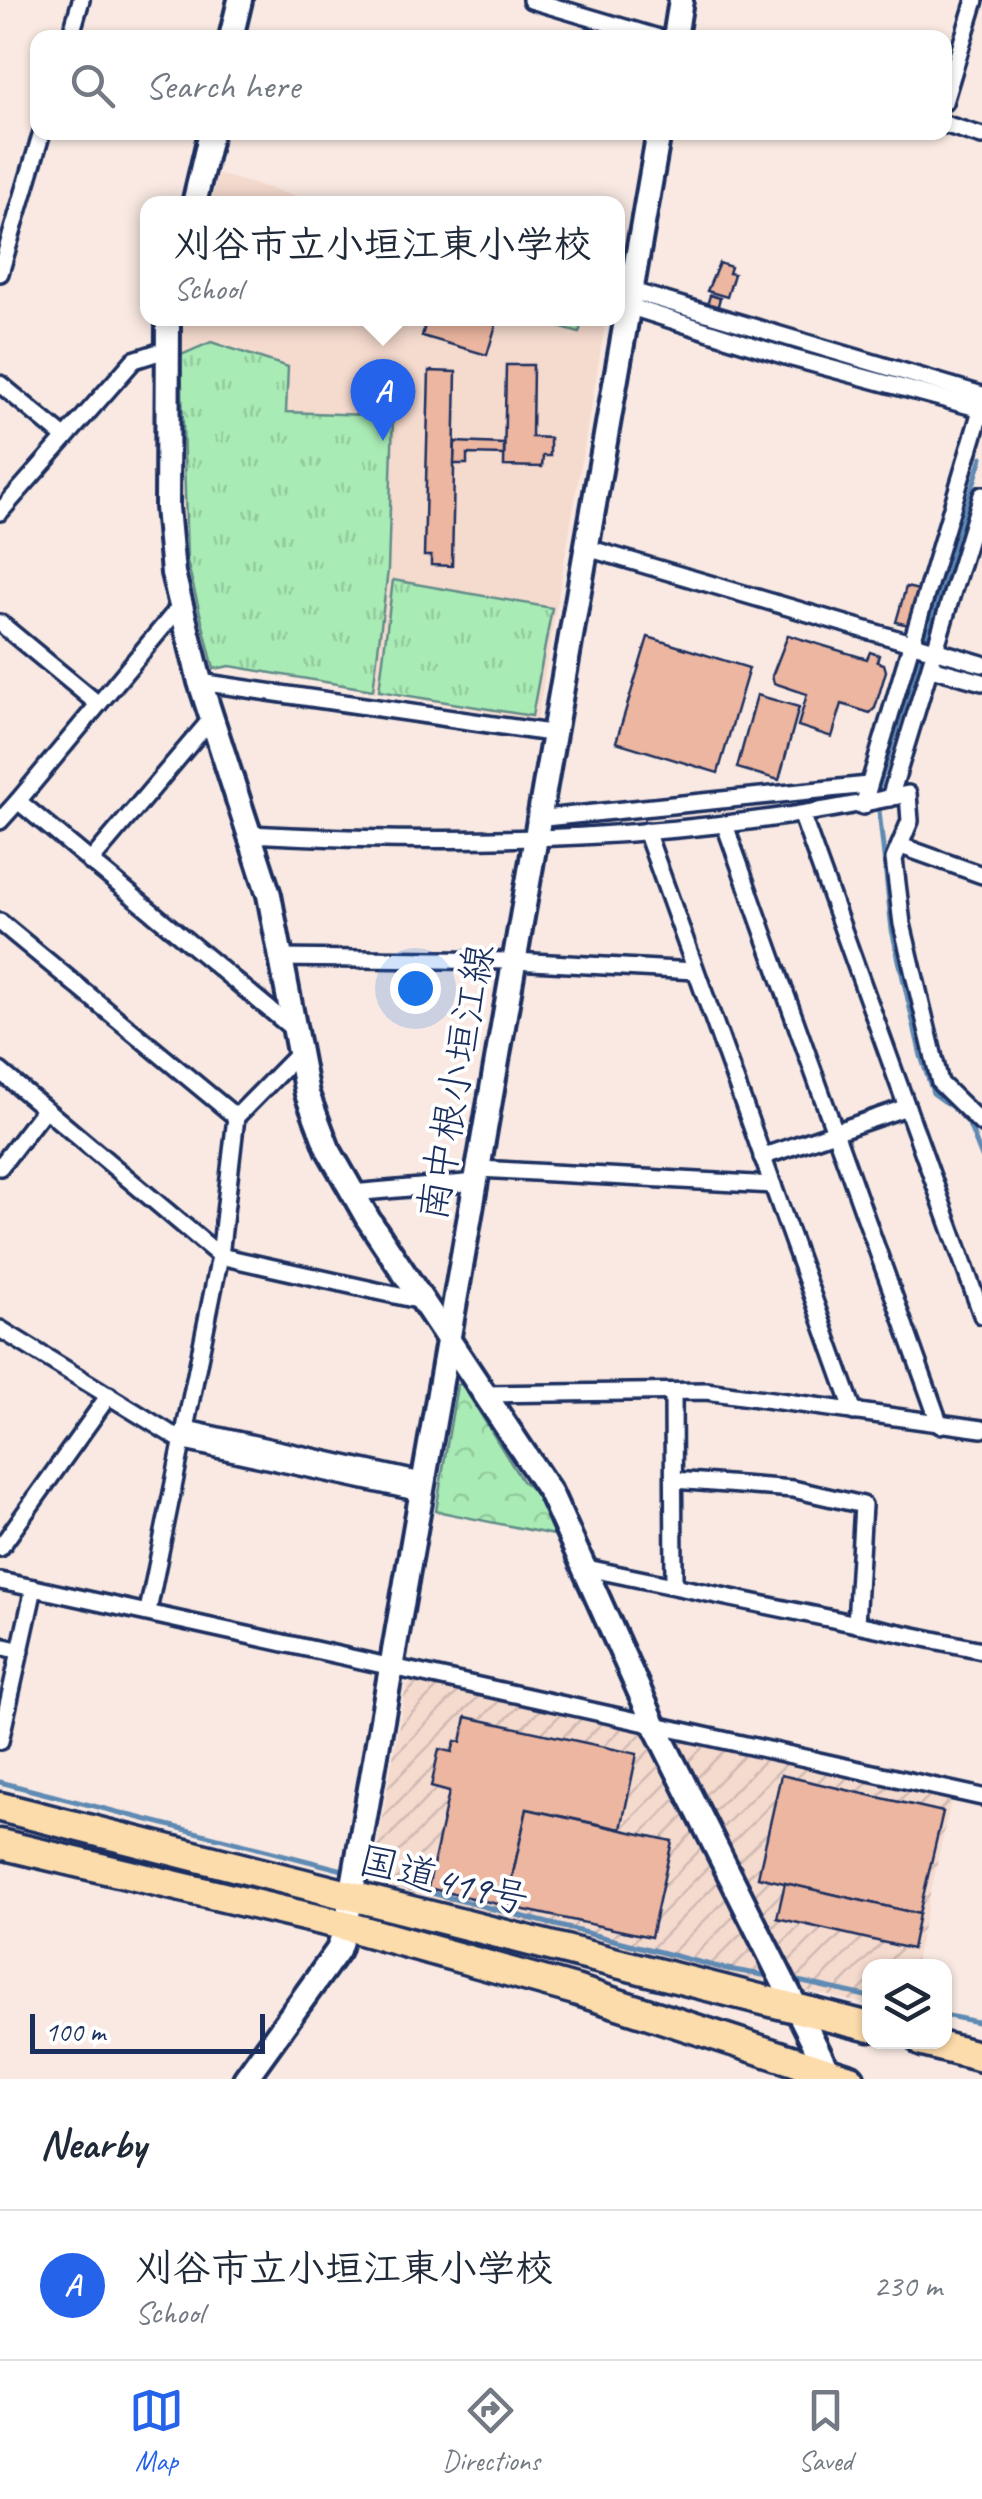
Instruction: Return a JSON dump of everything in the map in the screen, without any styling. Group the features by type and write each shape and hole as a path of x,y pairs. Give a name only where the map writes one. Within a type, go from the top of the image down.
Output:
{"highway":[{"name":"国道419号","path":"0,1807 862,2025"},
{"name":"国道419号","path":"0,1844 346,1926 576,1990 837,2077"},
{"path":"951,2049 982,2057"}],"street":[{"path":"72,30 81,0"},
{"path":"234,30 240,0"},
{"path":"531,0 632,30"},
{"path":"676,30 681,0"},
{"path":"952,76 975,0"},
{"path":"952,127 982,136"},
{"path":"0,274 40,140"},
{"path":"196,196 208,140"},
{"name":"南中根小垣江線","path":"625,325 657,140"},
{"path":"630,298 982,395"},
{"path":"630,298 792,358 982,408 914,645 868,784 865,805"},
{"path":"167,326 168,507 180,605 200,682 269,895 292,1028 320,1128 352,1193 550,1492 655,1726 795,2007 837,2077"},
{"name":"南中根小垣江線","path":"245,2079 338,1950 346,1926 447,1334 478,1175 550,733 625,326"},
{"path":"0,512 63,436 134,360 165,350"},
{"path":"0,384 63,436"},
{"path":"889,798 982,495"},
{"path":"584,547 982,664"},
{"path":"0,822 180,605"},
{"path":"0,623 98,704"},
{"path":"931,668 982,682"},
{"path":"200,682 550,733"},
{"path":"90,862 212,718"},
{"path":"249,834 402,842 534,830 868,784"},
{"path":"534,830 646,831 724,825 802,816 908,794 910,821 894,859 902,924 940,1083 982,1124"},
{"path":"18,801 292,1028"},
{"path":"802,816 982,1316"},
{"path":"724,825 940,1425"},
{"path":"646,831 854,1412"},
{"path":"901,846 982,875"},
{"path":"0,922 236,1117"},
{"path":"280,958 514,961 695,971"},
{"path":"148,1611 220,1256 236,1117 298,1054"},
{"path":"0,1071 220,1256 422,1301"},
{"path":"762,1158 907,1108"},
{"path":"0,1167 44,1110"},
{"path":"352,1193 478,1175 773,1185"},
{"path":"0,1330 108,1395 185,1435 421,1487"},
{"path":"483,1394 706,1391 982,1429"},
{"path":"673,1392 674,1584"},
{"path":"0,1548 108,1395"},
{"path":"674,1480 793,1489 863,1505 856,1624"},
{"path":"582,1567 982,1650"},
{"path":"0,1582 148,1611 982,1797"},
{"path":"0,1741 34,1588"},
{"path":"0,1646 21,1651"}],"shaded area":[{"path":"218,174 295,196 213,196"},
{"path":"181,326 605,326 537,720 231,667 212,671 183,546"},
{"path":"414,1681 951,1801 916,1959 862,1959 862,2003 660,1958 380,1884 373,1869 406,1685"}],"green space":[{"path":"555,326 581,326 579,333"},
{"path":"211,342 288,367 286,412 393,416 388,570 373,690 230,666 214,669 187,561 181,355"},
{"path":"393,580 552,608 532,716 379,691"},
{"path":"462,1384 522,1481 540,1496 559,1536 436,1511 457,1385"}],"building":[{"path":"719,263 731,267 729,273 734,274 727,297 707,291"},
{"path":"710,295 720,298 717,309 707,306"},
{"path":"425,326 496,326 487,355 422,336"},
{"path":"506,365 533,365 532,437 550,438 550,456 543,456 542,467 504,466"},
{"path":"429,371 456,372 452,566 431,565 431,556 424,556"},
{"path":"455,442 504,444 504,455 467,454 467,464 454,464"},
{"path":"906,587 923,591 913,626 896,622"},
{"path":"788,635 867,659 870,652 879,655 877,662 884,664 886,671 875,708 870,713 842,704 832,737 798,726 807,694 774,683 772,676"},
{"path":"648,637 749,668 718,773 616,742"},
{"path":"757,695 799,707 779,780 737,768"},
{"path":"466,1717 637,1754 621,1829 527,1809 506,1906 428,1888 449,1792 431,1787 439,1749 452,1752 455,1741 461,1742"},
{"path":"781,1775 943,1812 919,1914 758,1877"},
{"path":"527,1809 672,1841 651,1937 506,1906"},
{"path":"785,1883 919,1914 912,1949 777,1918"}],"waterway":[{"path":"982,457 877,792 892,930 921,1056 933,1093 966,1117 982,1157"},
{"path":"0,1637 15,1640"},
{"path":"0,1782 347,1871"},
{"path":"362,1875 722,1968 774,1977"},
{"path":"789,1979 862,1995"},
{"path":"952,2017 982,2023"}],"place":[{"name":"刈谷市立小垣江東小学校","path":"383,441"}]}
